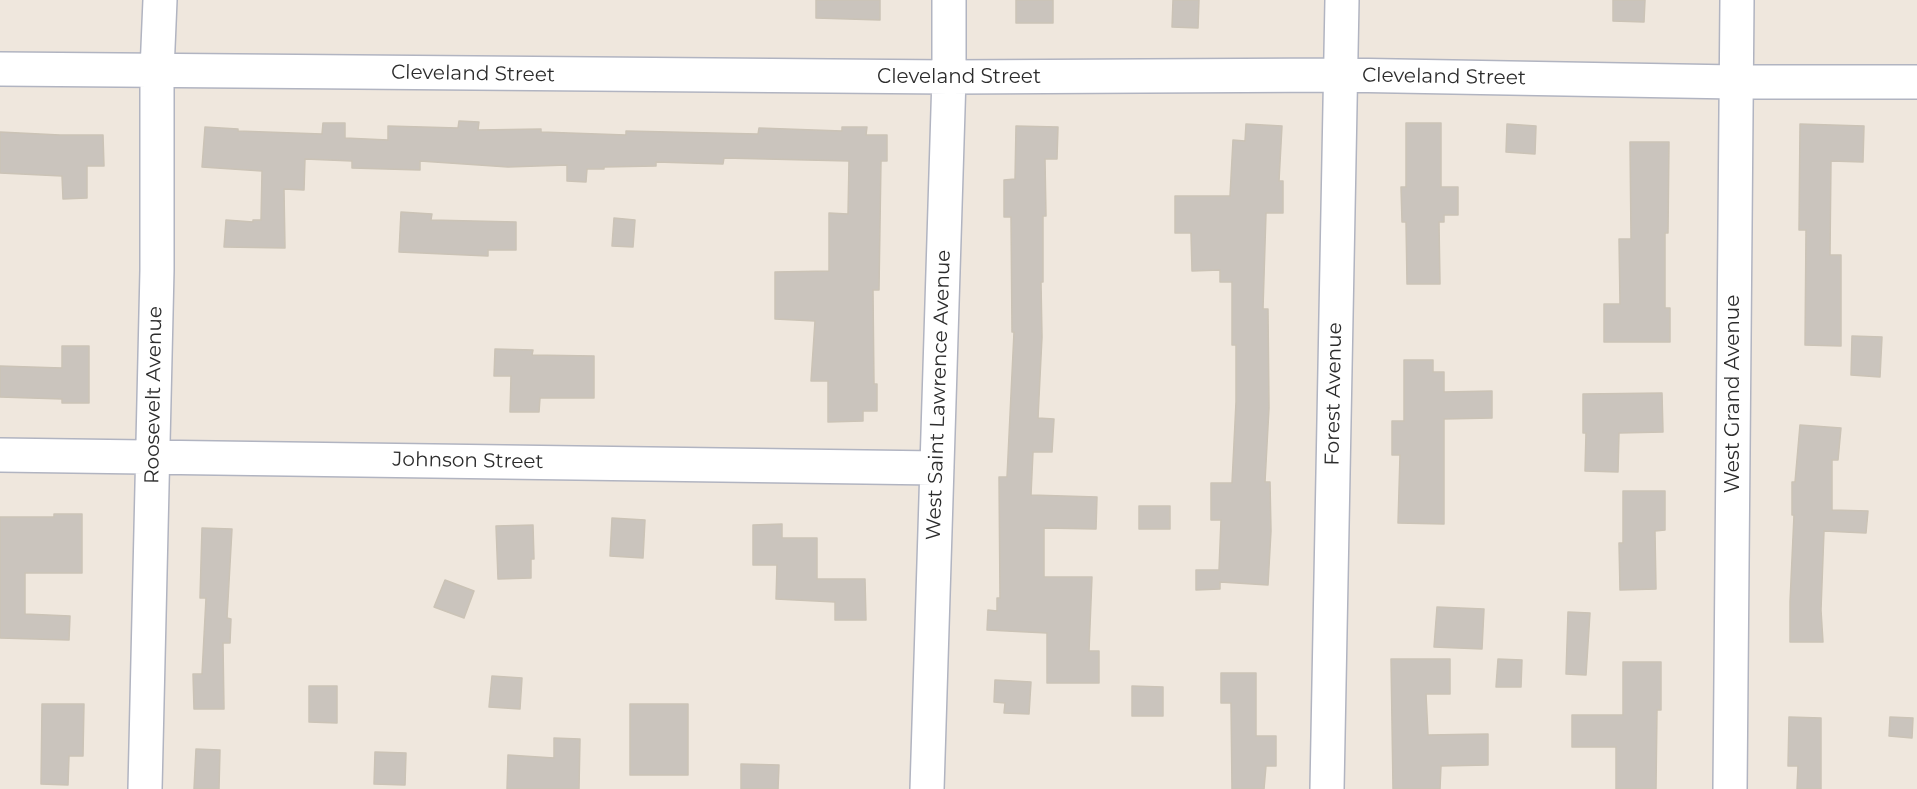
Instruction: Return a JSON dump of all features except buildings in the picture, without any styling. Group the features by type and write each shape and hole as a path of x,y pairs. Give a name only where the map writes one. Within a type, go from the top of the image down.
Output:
{"street":[{"name":"Roosevelt Avenue","path":"145,789 157,270 157,71 160,0"},
{"name":"West Saint Lawrence Avenue","path":"927,789 950,0"},
{"name":"Forest Avenue","path":"1327,789 1342,0"},
{"name":"West Grand Avenue","path":"1730,789 1737,0"},
{"name":"Cleveland Street","path":"0,69 949,77 1340,75 1735,82 1917,82"},
{"name":"Johnson Street","path":"0,455 937,468"}]}
